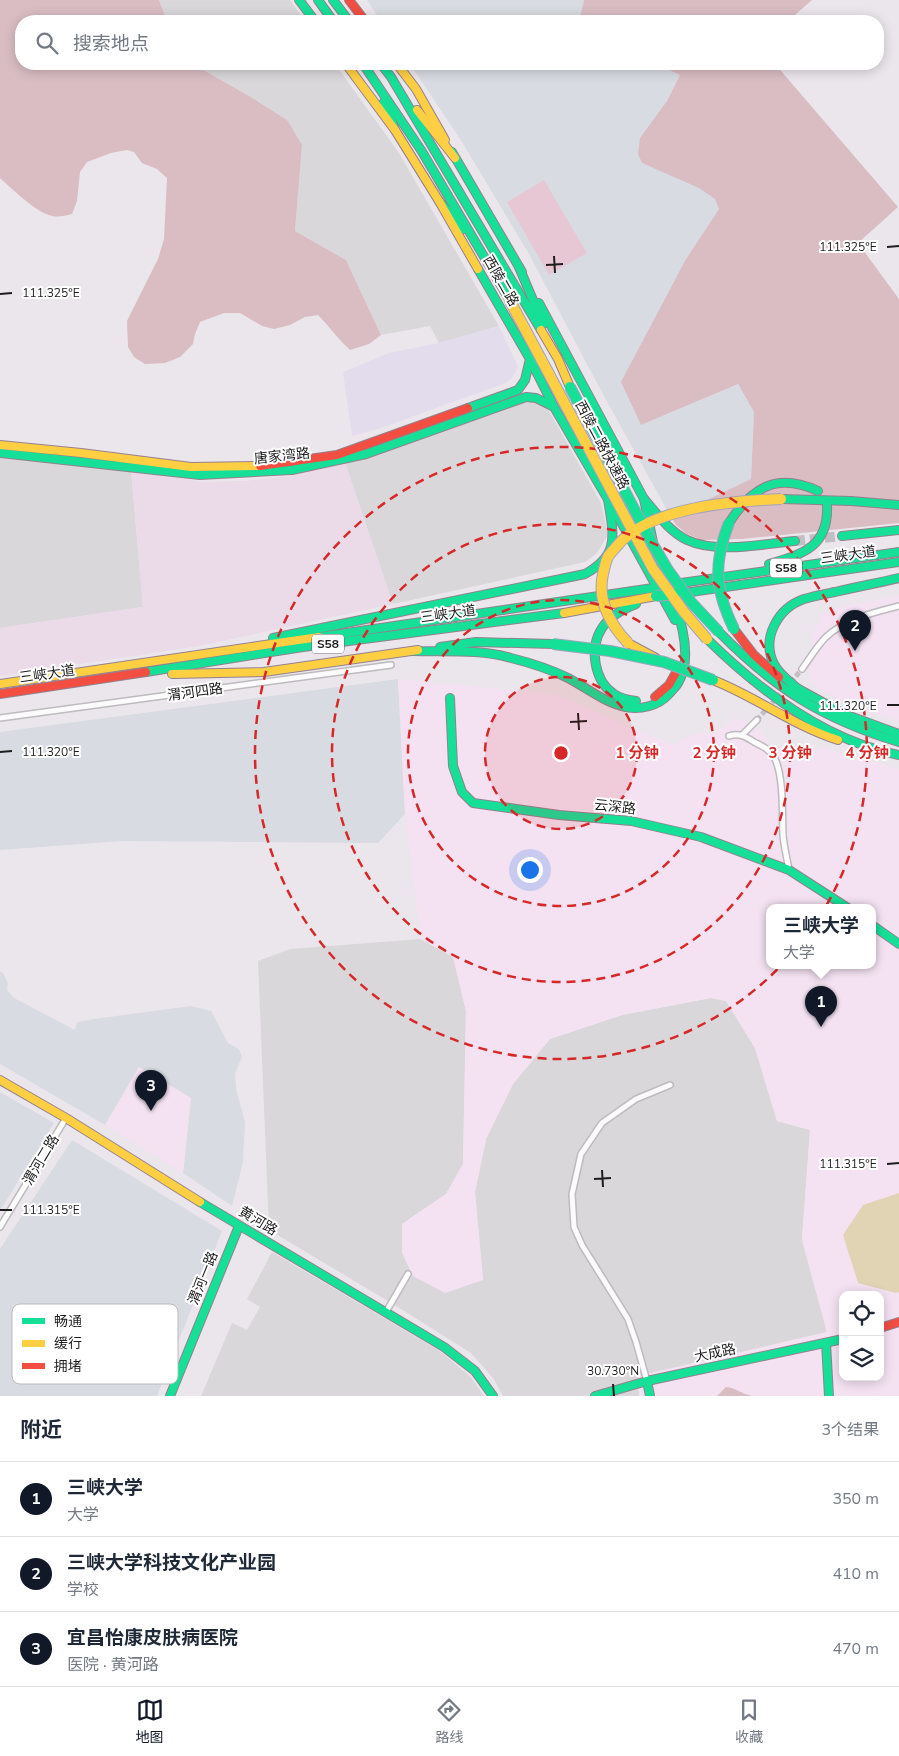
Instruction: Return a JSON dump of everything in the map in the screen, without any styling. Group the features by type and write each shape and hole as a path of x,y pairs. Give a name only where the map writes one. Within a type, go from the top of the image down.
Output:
{"main road":[{"path":"299,0 310,15"},
{"path":"318,0 329,15"},
{"path":"349,0 360,15"},
{"path":"336,4 344,15"},
{"name":"西陵二路","path":"350,70 395,130 439,201 530,359 554,407 620,520 676,623 680,643 680,661 676,676 660,695 644,701 629,701 607,689 600,680 595,663 594,647 600,630 610,619 654,592"},
{"name":"西陵二路快速路","path":"368,70 421,150 510,300 653,569 684,612 707,639 753,682 788,707 814,724 894,754"},
{"name":"西陵二路快速路","path":"386,70 558,359 570,387 654,547 691,602 750,664 771,682 833,719 899,742"},
{"name":"西陵二路","path":"402,70 416,88 519,266 644,499"},
{"path":"391,77 455,158"},
{"path":"376,82 395,130"},
{"path":"439,201 483,254"},
{"path":"519,266 558,359"},
{"name":"唐家湾路","path":"0,445 191,467 240,467 303,461 337,455 368,445 518,390 528,375 530,359"},
{"name":"唐家湾路","path":"0,453 200,475 292,470 366,454 526,397 536,398 554,407"},
{"path":"590,468 603,480 614,479 621,469 614,444"},
{"path":"818,491 800,483 787,482 766,486 748,496 729,522 719,548 717,574 721,599 734,629 747,647 764,665 798,689 856,720 899,734"},
{"path":"206,654 585,574 598,568 606,560 612,547 608,499"},
{"path":"412,650 496,654 548,669 611,701 627,707 652,705 663,700 673,692 682,679 686,647 681,626 654,547 644,499"},
{"path":"644,499 672,530 687,540 702,545 732,546 795,541"},
{"path":"861,743 843,742 822,735 735,689 638,650 620,635 608,618 601,592 603,567 607,556 623,537 638,528 666,517 707,506 729,502 781,500 851,501 899,505"},
{"path":"703,579 764,566 801,554 815,545 823,533 828,515 827,505"},
{"path":"842,536 899,530"},
{"name":"三峡大道","path":"675,589 703,579 899,552"},
{"name":"三峡大道","path":"0,684 675,589 899,562"},
{"path":"798,689 783,677 770,654 769,642 772,629 780,614 793,604 804,599 899,578"},
{"name":"三峡大道","path":"0,694 143,674 303,647 551,615 654,592"},
{"path":"143,674 264,672 476,642 553,644 610,651 664,662"},
{"name":"云深路","path":"450,698 453,766 462,792 473,803 559,815 631,821 701,837 789,870 842,904"},
{"path":"876,928 899,944"},
{"name":"黄河路","path":"0,1080 66,1118 239,1226 444,1347 475,1371 493,1396"},
{"name":"渭河一路","path":"178,1376 239,1226"},
{"path":"884,1327 899,1322"},
{"name":"大成路","path":"595,1396 647,1382 839,1340"},
{"path":"826,1343 829,1396"},
{"path":"647,1382 650,1396"},
{"name":"渭河一路","path":"170,1396 175,1384"}],"street":[{"path":"802,668 827,637 846,624 872,613 899,606"},
{"name":"渭河四路","path":"0,718 391,665"},
{"path":"742,735 758,720"},
{"path":"729,736 742,735 771,752 778,768 782,795 783,838 789,870"},
{"path":"647,1382 628,1319 582,1245 574,1227 572,1194 581,1154 602,1122 636,1099 670,1085"},
{"name":"渭河二路","path":"0,1227 66,1118"},
{"path":"386,1312 408,1274"}],"shaded area":[{"path":"0,0 159,0 165,15 15,15 15,70 204,70 287,120 302,145 295,231 346,260 381,335 369,344 350,350 318,315 305,317 290,325 274,329 262,326 240,313 224,313 200,322 193,344 180,357 165,363 145,364 134,357 128,347 127,321 158,259 164,239 167,178 157,169 142,163 134,152 127,150 111,153 87,162 80,172 77,201 72,214 58,217 43,213 37,209 0,178"},
{"path":"159,0 290,0 301,15 165,15"},
{"path":"367,0 584,0 580,15 377,15"},
{"path":"584,0 812,0 795,15 580,15"},
{"path":"204,70 339,70 399,153 499,326 439,343 430,326 381,335 346,260 295,231 302,145 249,96"},
{"path":"414,70 669,70 680,75 667,101 642,163 699,187 715,199 719,209 686,259 641,425 738,384 754,412 751,479 671,517 599,387 529,254 462,142"},
{"path":"669,70 780,70 898,207 858,243 899,299 899,523 742,539 702,540 687,534 676,525 671,517 751,479 754,412 738,384 641,425 621,382 686,259 719,209 715,199 699,188 642,163 638,154 640,138 667,101 680,75"},
{"path":"544,180 587,253 549,275 507,202"},
{"path":"499,326 518,367 513,377 506,383 381,428 352,436 343,372 389,353 439,343"},
{"path":"536,402 549,411 601,503 608,535 596,554 585,562 393,604 345,463 521,403"},
{"path":"0,458 131,470 143,607 0,628"},
{"path":"345,463 393,604 199,646 0,676 0,628 143,607 131,470 202,482 244,481 290,476"},
{"path":"899,595 899,721 848,705 810,683 808,667 813,634 822,613"},
{"path":"398,679 405,814 378,843 122,841 0,850 0,732"},
{"path":"398,679 558,695 673,745 695,733 717,733 734,717 759,728 772,748 799,755 822,747 899,769 899,1396 639,1396 638,1376 827,1332 802,1240 810,1130 777,1121 755,1048 726,1001 711,998 622,1015 550,1039 513,1084 486,1139 475,1192 483,1280 445,1293 413,1276 402,1253 402,1224 446,1194 463,1164 466,1011 453,957 421,939 405,814"},
{"path":"421,939 453,957 466,1011 463,1164 446,1194 402,1224 483,1280 475,1192 486,1139 513,1084 550,1039 622,1015 711,998 726,1001 755,1048 777,1121 810,1130 802,1240 827,1332 639,1376 639,1396 503,1396 493,1378 471,1353 269,1230 258,961 290,949"},
{"path":"0,971 8,983 7,990 14,998 75,1030 77,1022 94,1019 191,1006 211,1011 228,1043 239,1049 242,1057 235,1073 236,1089 245,1122 243,1162 232,1206 183,1173 191,1098 139,1067 105,1125 0,1064"},
{"path":"139,1067 191,1098 183,1173 105,1125"},
{"path":"0,1092 54,1123 0,1211"},
{"path":"72,1140 222,1231 178,1343 178,1304 12,1304 12,1384 162,1384 157,1396 0,1396 0,1249"},
{"path":"899,1193 899,1292 896,1293 858,1283 843,1235 863,1205"},
{"path":"272,1252 438,1350 470,1376 484,1396 201,1396 232,1323 247,1330 260,1307 247,1299"},
{"path":"726,1387 745,1394 752,1396 717,1396"}],"tunnel":[{"path":"795,541 842,536"},
{"path":"791,682 802,669"},
{"path":"757,720 785,688"}],"traffic: fast":[{"path":"299,0 310,15"},
{"path":"318,0 329,15"},
{"path":"333,0 344,15"},
{"path":"367,70 421,150 509,299"},
{"path":"386,70 541,330"},
{"path":"384,102 395,130"},
{"path":"452,152 522,272"},
{"path":"439,201 463,229"},
{"path":"519,267 543,324"},
{"path":"478,269 530,359 554,407 620,520"},
{"path":"539,303 644,499"},
{"path":"468,408 518,390 525,380 530,359"},
{"path":"570,387 668,570 691,602 719,632"},
{"path":"0,453 200,475 292,470 366,454 526,397 536,398 554,407"},
{"path":"729,523 747,500 767,486 778,483 790,483 803,485 818,491"},
{"path":"273,638 585,574 604,559 612,542 612,523 608,499"},
{"path":"644,499 653,542"},
{"path":"781,499 851,501 899,505"},
{"path":"645,500 664,522 681,537 699,544 740,547 795,541"},
{"path":"769,564 803,552 819,539 827,519 827,505"},
{"path":"620,520 675,620"},
{"path":"729,523 720,551 718,577 723,602 734,629"},
{"path":"842,536 899,530"},
{"path":"674,584 899,552"},
{"path":"413,651 499,655 540,666 568,678 603,699 618,705 637,708 654,704 664,699 677,684 684,669 685,654 680,620 657,556"},
{"path":"677,594 899,562"},
{"path":"798,689 779,671 770,654 771,634 774,625 787,609 804,599 899,578"},
{"path":"319,637 653,588"},
{"path":"656,596 675,594"},
{"path":"636,604 617,613 605,624 598,636 595,654 598,673 607,688 619,697 636,701"},
{"path":"146,672 303,647 564,613"},
{"path":"719,632 760,670 801,700 847,723 899,742"},
{"path":"707,639 749,677 819,726 872,748 899,755"},
{"path":"440,647 476,642 553,644"},
{"path":"553,644 610,651 664,662 713,680"},
{"path":"793,686 844,714 899,734"},
{"path":"450,698 453,766 462,792 473,803 559,815 631,821 701,837 789,870 842,904"},
{"path":"876,928 899,944"},
{"path":"200,1202 444,1347 475,1371 493,1396"},
{"path":"178,1376 239,1226"},
{"path":"595,1396 647,1381 839,1340"},
{"path":"826,1343 829,1396"},
{"path":"647,1381 650,1396"},
{"path":"170,1396 175,1384"}],"traffic: slow":[{"path":"350,70 395,130 478,269"},
{"path":"402,70 416,89 445,140"},
{"path":"417,110 455,158"},
{"path":"509,299 653,569 684,612 707,639"},
{"path":"541,330 558,359 570,387"},
{"path":"0,445 191,467 260,466"},
{"path":"628,643 606,612 602,594 603,574 608,556 616,547 630,534 649,523 670,515 716,505 781,499"},
{"path":"564,613 656,596"},
{"path":"0,684 319,637"},
{"path":"628,643 656,658"},
{"path":"172,674 264,672 418,650"},
{"path":"713,680 806,727 838,740"},
{"path":"0,1080 66,1118 200,1202"}],"traffic: jam":[{"path":"349,0 360,15"},
{"path":"260,466 337,455 468,408"},
{"path":"734,629 754,655 779,677"},
{"path":"655,697 669,685 678,669"},
{"path":"0,694 146,672"},
{"path":"884,1327 899,1322"}],"place":[{"name":"三峡大学科技文化产业园","path":"855,651"},
{"name":"三峡大学","path":"821,1027"},
{"name":"宜昌怡康皮肤病医院","path":"151,1111"}]}
